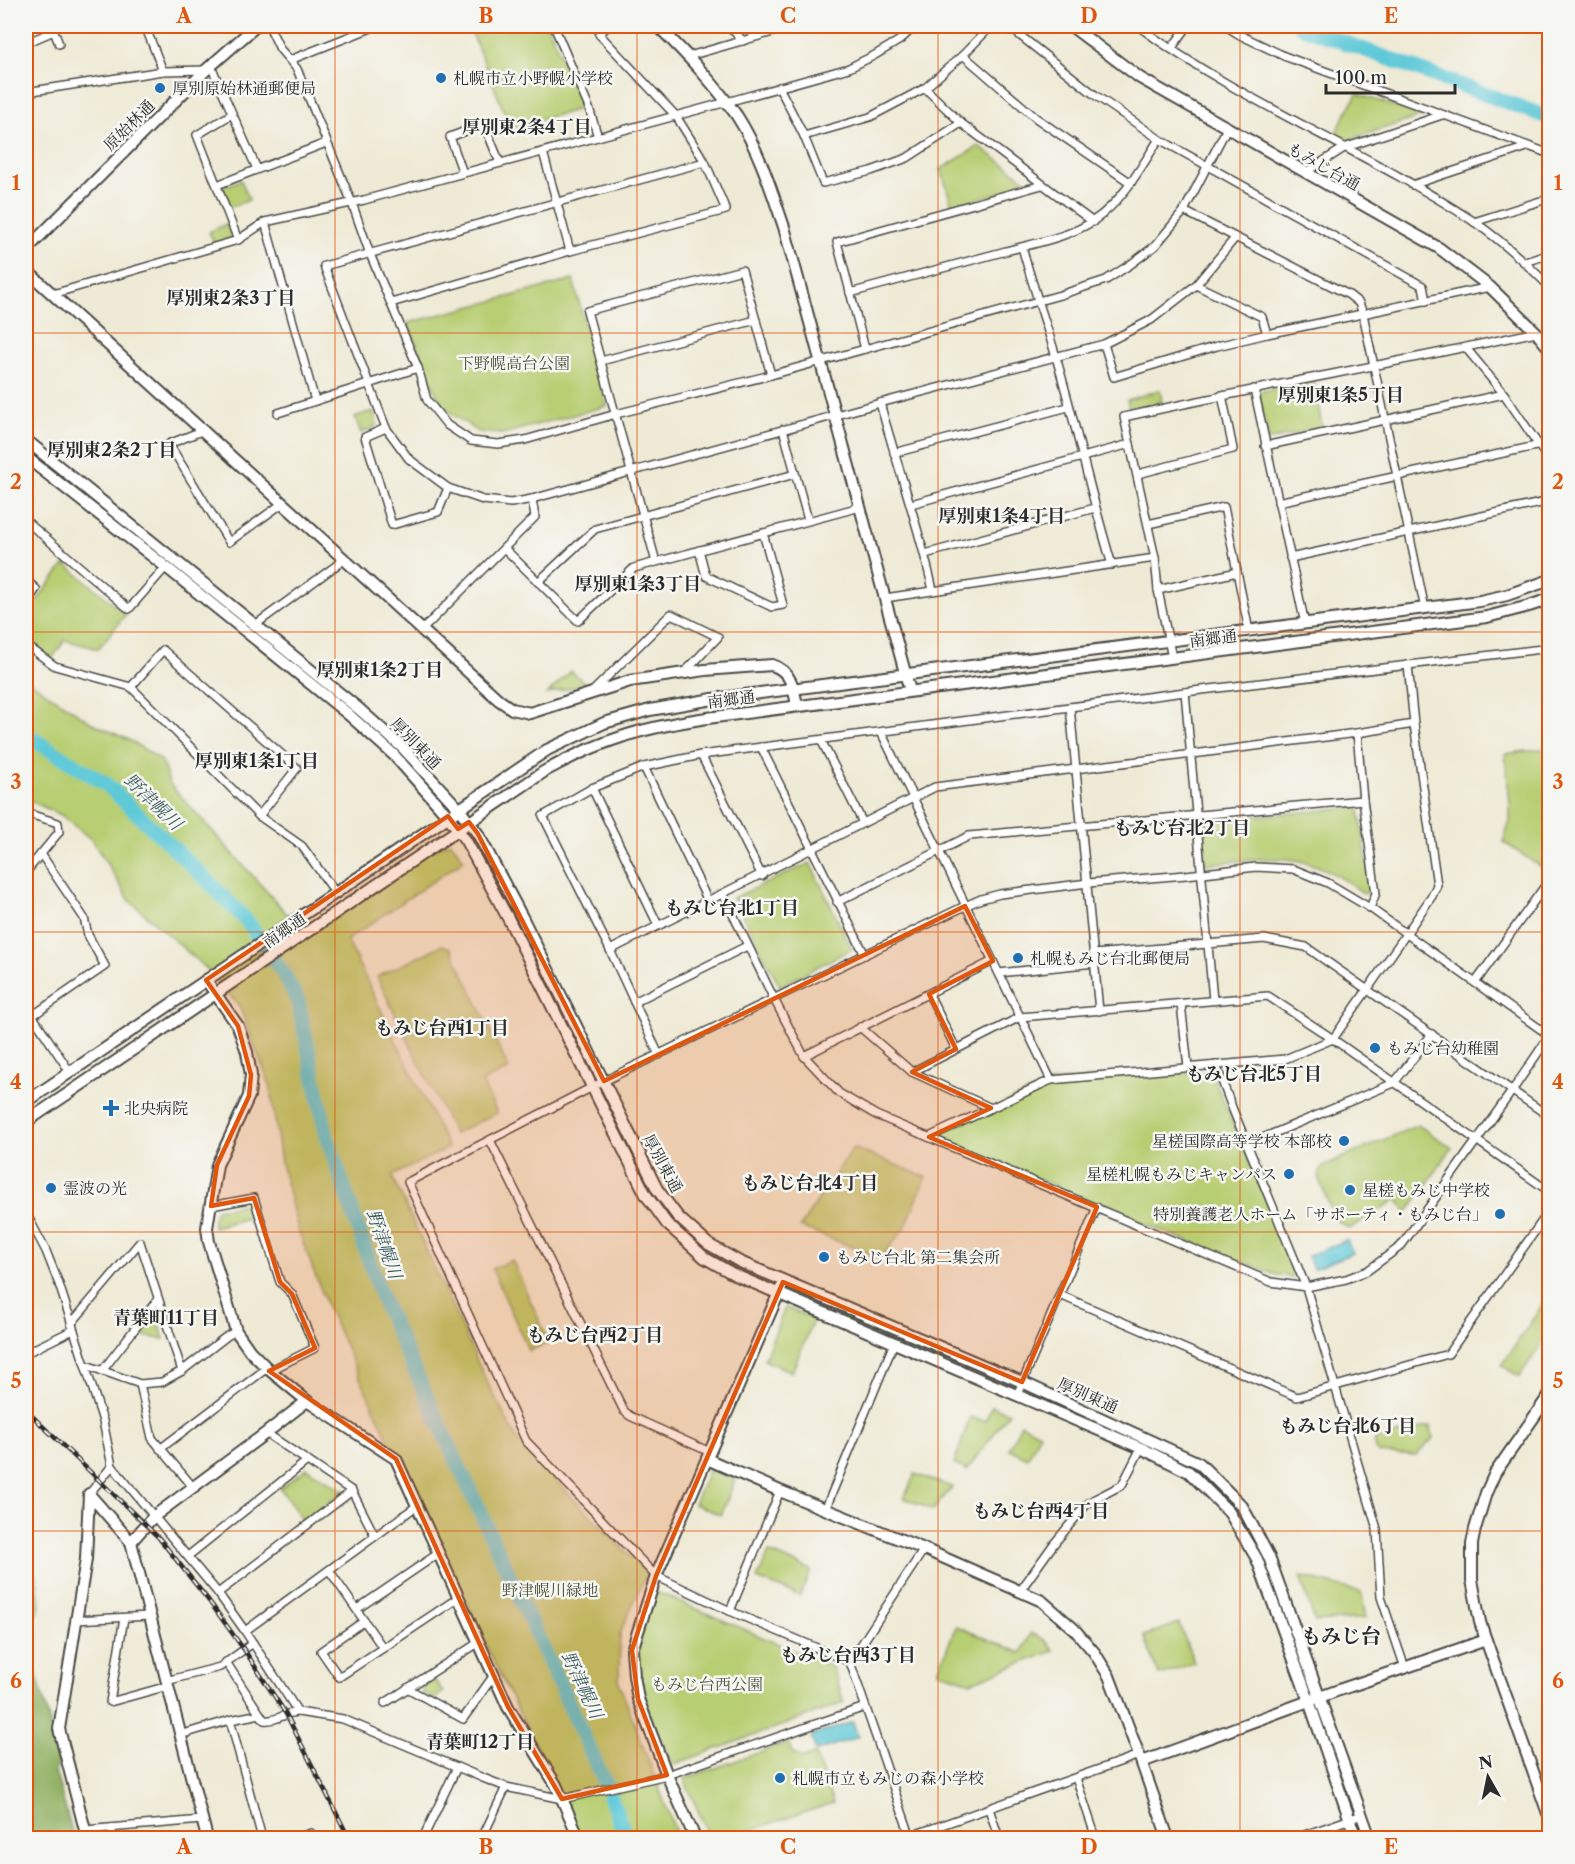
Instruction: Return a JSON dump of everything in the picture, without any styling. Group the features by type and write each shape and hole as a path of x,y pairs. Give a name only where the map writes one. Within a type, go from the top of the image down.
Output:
{"street":[{"path":"146,26 163,71"},
{"name":"原始林通","path":"26,250 209,68 256,26"},
{"path":"269,26 280,49 297,69 418,368 427,399 447,425 471,441 498,444 525,440 616,414 771,375 1106,280 1155,246 1184,211 1227,128"},
{"path":"290,60 376,26"},
{"path":"554,26 590,108 598,137"},
{"path":"391,303 570,251 726,210 705,162 676,116 599,34 608,26"},
{"path":"658,26 688,56 727,102 738,118 766,173 784,227 910,691"},
{"path":"729,26 743,41"},
{"path":"688,56 794,26"},
{"path":"53,294 238,240 265,222 352,202 543,152 849,68 900,40 915,26"},
{"path":"804,136 870,117 925,88 963,55 991,26"},
{"path":"1008,26 1095,95 1159,140 1423,285 1426,301"},
{"name":"もみじ台通","path":"1071,26 1140,78 1439,248 1490,287 1550,349"},
{"path":"1138,26 1170,50 1474,222 1525,262 1550,287"},
{"path":"1170,50 1188,26"},
{"path":"1226,26 1284,56 1550,154"},
{"path":"26,43 52,28 59,44"},
{"path":"963,55 1036,118 1131,183"},
{"path":"26,93 163,71 209,68 257,169"},
{"path":"779,87 804,136 823,183 871,171 907,158 961,123"},
{"path":"925,88 961,123 1093,222"},
{"path":"232,114 197,135 238,240"},
{"path":"1305,173 1344,148 1442,115"},
{"path":"463,173 450,137 484,124 500,163"},
{"path":"850,293 1022,247 1074,231 1093,222 1116,202 1159,140"},
{"path":"217,186 326,142"},
{"path":"1412,185 1527,146"},
{"path":"543,152 570,251"},
{"path":"705,162 324,266 386,428 409,459 448,488 483,500 511,503 532,499 879,403 1104,345 1150,320 1196,285 1235,238"},
{"path":"865,349 837,242 1042,185"},
{"path":"1474,222 1550,198"},
{"path":"1184,211 1349,295 1359,303 1425,609"},
{"path":"265,222 315,401"},
{"path":"1022,247 1056,357 1095,508 1113,565"},
{"path":"1525,262 1550,255"},
{"path":"26,270 499,700 512,709 530,712 630,681 684,673 772,665 788,675 794,689 796,706"},
{"path":"656,562 587,311 742,270 771,375"},
{"path":"1196,285 1262,317 1267,334"},
{"path":"1114,377 1217,346 1267,334 1490,287"},
{"path":"601,361 756,320"},
{"path":"1172,658 1158,590 1155,558 1124,417 1254,388 1373,367 1536,332"},
{"path":"1104,345 1116,385"},
{"path":"1466,348 1504,394 1550,462"},
{"path":"278,413 418,368"},
{"path":"1254,388 1305,624"},
{"path":"1265,446 1504,394"},
{"path":"1138,474 1233,449 1222,395"},
{"path":"879,403 911,504 933,590"},
{"path":"894,453 1068,408"},
{"path":"386,428 365,436 392,525 438,512 448,488"},
{"path":"783,429 808,520"},
{"path":"204,430 169,444 229,542 283,503"},
{"name":"厚別東通","path":"26,440 359,709 404,749 459,809 478,834 522,917 657,1189 678,1217 708,1244 783,1282 1022,1382 1198,1463 1242,1506 1269,1557 1370,1839"},
{"path":"1278,502 1550,443"},
{"path":"911,504 1130,444"},
{"name":"厚別東通","path":"26,457 348,714 394,755 448,816 466,841 509,920 646,1195 667,1224 705,1258 735,1275 1142,1448 1189,1472 1229,1512 1257,1558 1356,1839"},
{"path":"538,582 595,529 795,474"},
{"path":"422,630 535,517 532,499"},
{"path":"1290,558 1550,501"},
{"path":"504,548 578,621 634,568 860,507"},
{"path":"1148,524 1224,507 1249,631"},
{"path":"925,554 1095,508"},
{"path":"26,521 129,609 166,567"},
{"path":"699,550 706,576 772,607 783,605 763,533"},
{"path":"885,598 1155,558"},
{"path":"255,625 345,559"},
{"path":"1158,590 1237,572"},
{"path":"26,580 36,589 26,603"},
{"name":"南郷通","path":"26,1102 547,750 604,723 679,704 1425,609 1498,597 1550,580"},
{"name":"南郷通","path":"26,1122 562,761 628,733 682,721 1487,617 1550,599"},
{"path":"592,693 671,614 718,637 684,673"},
{"path":"26,645 55,666 132,687 259,816 302,846 336,892"},
{"path":"659,1055 543,816 592,788 644,767 701,755 1185,692 1550,648"},
{"path":"132,687 163,650 297,768 259,816"},
{"path":"929,1137 1051,1080 1285,1059 1333,1039 1432,896 1437,885 1414,724 1408,664"},
{"path":"1185,692 1213,1000"},
{"path":"1070,707 1099,1011"},
{"path":"610,950 935,788 1414,724"},
{"path":"881,732 1051,1080"},
{"path":"1357,733 1363,800 1376,893 1370,908"},
{"path":"821,740 863,823"},
{"path":"761,747 810,850 865,955"},
{"path":"701,755 762,876"},
{"path":"644,767 708,901"},
{"path":"592,788 658,925"},
{"path":"837,902 969,836 1363,800"},
{"path":"26,813 58,823 59,832 26,873"},
{"path":"32,1016 105,966 88,935 84,918 41,854"},
{"path":"723,894 747,946 774,999 804,1056 839,1093 876,1115 1271,1282 1306,1287 1346,1279 1367,1271 1401,1246 1549,1036 1370,908 1328,883 1293,869 1256,867 1000,894 965,906 865,955 774,999 659,1055 604,1081 408,1182 526,1441 656,1576 730,1611 850,1662 909,1838 1486,1640"},
{"path":"1475,983 1550,879"},
{"path":"1094,954 1264,939 1306,946 1550,1117"},
{"path":"634,1002 747,946"},
{"path":"804,1056 993,961"},
{"path":"999,973 1095,963"},
{"path":"206,980 238,1026 247,1052 251,1075 249,1096 217,1165 207,1228 209,1242 236,1331 250,1351 268,1370 307,1401 396,1459 508,1707 556,1785 579,1839"},
{"path":"929,994 956,1049"},
{"path":"912,1072 1020,1017 1268,996 1550,1192"},
{"path":"1181,1004 1188,1067"},
{"path":"26,1006 70,1072"},
{"path":"860,1027 912,1072 991,1108"},
{"path":"1248,1144 1394,1083 1432,1034"},
{"path":"1216,1065 1306,1287 1377,1529 1381,1597 1405,1668"},
{"path":"490,1140 624,1411 780,1491 924,1549 1042,1601 1074,1629 1094,1652 1109,1676 1168,1839"},
{"path":"160,1449 268,1370 315,1348 292,1294 280,1282 254,1198 211,1206"},
{"path":"1017,1395 1097,1207"},
{"path":"1060,1295 1297,1397 1448,1354 1550,1210"},
{"path":"26,1213 46,1251 59,1284 103,1421 112,1467 218,1593 254,1643 298,1712"},
{"path":"26,1353 72,1327 140,1242 182,1371"},
{"path":"696,1839 667,1775 638,1699 632,1650 656,1576 783,1282"},
{"path":"102,1371 158,1299"},
{"path":"86,1365 140,1384 162,1382 182,1371 236,1331"},
{"path":"825,1510 894,1343"},
{"path":"140,1384 152,1438 193,1487"},
{"path":"1548,1400 1495,1473 1486,1493 1472,1544 1472,1580 1480,1622 1550,1819"},
{"path":"130,1542 153,1517 307,1401"},
{"path":"266,1433 352,1491 375,1536"},
{"path":"1020,1591 1085,1506 1122,1485 1142,1448"},
{"path":"188,1556 307,1461"},
{"path":"112,1467 89,1494 86,1558 58,1729 84,1834 112,1828 202,1820"},
{"path":"218,1593 352,1491"},
{"path":"730,1611 780,1491"},
{"path":"89,1494 130,1542 207,1839"},
{"path":"245,1631 418,1505"},
{"path":"850,1662 924,1549"},
{"path":"357,1609 439,1553"},
{"path":"329,1570 383,1648"},
{"path":"364,1621 321,1651 339,1677 458,1598"},
{"path":"75,1620 149,1616"},
{"path":"124,1618 110,1702 220,1667 254,1643"},
{"path":"385,1703 478,1643"},
{"path":"226,1662 264,1720 273,1722 291,1712 344,1719 506,1786 562,1799 667,1775 865,1707"},
{"path":"407,1688 463,1719 494,1675"},
{"path":"180,1735 230,1720 260,1714"},
{"path":"230,1720 262,1839"},
{"path":"423,1839 457,1767"},
{"path":"1076,1779 1093,1838"},
{"path":"482,1839 506,1786"},
{"path":"989,1809 999,1839"},
{"path":"1296,1839 1362,1815"},
{"path":"112,1828 112,1839"},
{"path":"296,1839 311,1833 315,1839"}],"highlighted area":[{"path":"448,816 458,829 469,822 478,834 604,1081 965,906 993,961 929,994 956,1049 912,1072 991,1108 929,1137 1097,1207 1022,1382 783,1282 656,1576 632,1650 638,1699 667,1775 562,1799 508,1707 396,1459 269,1371 315,1348 292,1294 280,1282 254,1198 211,1206 217,1165 249,1096 251,1075 238,1026 206,980"}],"green space":[{"path":"469,26 548,26 583,108 511,128"},
{"path":"1357,94 1421,115 1348,140 1335,134"},
{"path":"979,146 1031,184 952,206 941,169"},
{"path":"241,180 249,200 229,208 222,187"},
{"path":"226,224 231,236 229,240 215,244 209,232"},
{"name":"下野幌高台公園","path":"573,280 607,406 502,434 479,432 449,412 439,400 408,323"},
{"path":"1314,381 1322,428 1268,440 1258,392"},
{"path":"1160,390 1162,402 1129,408 1127,400"},
{"path":"372,411 377,426 361,433 355,417"},
{"path":"65,564 126,614 98,649 65,640 51,660 26,641 26,614"},
{"path":"571,671 586,684 547,694"},
{"name":"野津幌川緑地","path":"26,679 92,723 131,741 162,761 169,783 306,935 434,848 451,842 464,860 347,940 448,1148 392,1176 486,1380 519,1443 647,1573 620,1633 619,1683 678,1838 582,1838 496,1667 329,1311 298,1230 281,1163 270,1085 239,1006 207,969 130,901 92,840 61,815 26,799"},
{"path":"1549,748 1549,854 1541,867 1503,842 1510,820 1505,754"},
{"path":"1359,807 1371,891 1364,894 1327,870 1306,862 1264,859 1205,864 1201,821"},
{"path":"810,863 852,949 780,986 733,898"},
{"path":"442,945 451,948 509,1069 482,1082 497,1113 454,1134 377,977"},
{"path":"1211,1072 1296,1270 1291,1277 1273,1274 1139,1222 935,1135 1051,1082 1149,1073"},
{"path":"1418,1125 1452,1148 1407,1213 1397,1199 1349,1229 1334,1218 1318,1176 1323,1166"},
{"path":"853,1148 926,1177 906,1226 881,1258 800,1227"},
{"path":"245,1204 248,1218 213,1227 216,1209"},
{"path":"512,1260 549,1342 529,1351 492,1269"},
{"path":"1549,1295 1549,1336 1519,1377 1502,1365"},
{"path":"785,1307 814,1319 792,1372 764,1360"},
{"path":"155,1308 164,1339 135,1335"},
{"path":"992,1406 1009,1413 967,1470 954,1464 970,1417 985,1421"},
{"path":"1021,1424 1040,1433 1028,1458 1009,1449"},
{"path":"1430,1426 1433,1438 1416,1456 1377,1453 1374,1440"},
{"path":"307,1468 344,1491 303,1521 280,1488"},
{"path":"709,1469 735,1480 721,1515 694,1504"},
{"path":"915,1474 952,1487 933,1510 904,1498"},
{"path":"769,1552 811,1570 800,1596 757,1579"},
{"path":"26,1563 37,1576 40,1607 26,1634"},
{"path":"1300,1576 1361,1592 1366,1618 1315,1622"},
{"name":"もみじ台西公園","path":"657,1592 832,1667 844,1703 672,1765 644,1700 639,1681 640,1641 646,1618"},
{"path":"1179,1623 1194,1663 1159,1675 1144,1636"},
{"path":"956,1626 1021,1653 1031,1633 1045,1640 1054,1651 971,1682 938,1671"},
{"path":"26,1634 60,1761 55,1771 74,1838 26,1838"},
{"path":"434,1679 443,1692 434,1699 423,1694 422,1687"},
{"path":"789,1742 793,1754 803,1758 815,1754 833,1803 727,1838 710,1838 684,1779"},
{"path":"1343,1826 1348,1838 1309,1838"}],"water":[{"path":"1347,1240 1353,1253 1313,1269 1308,1256"},
{"path":"853,1722 858,1737 816,1751 811,1736"}],"waterway":[{"path":"1300,26 1550,118"},
{"name":"野津幌川","path":"26,735 106,784 247,921 284,974 298,1001 327,1137 384,1304 606,1785 626,1838"}],"railway":[{"path":"26,1410 159,1538 209,1601 286,1714 349,1838"}],"place":[{"name":"札幌市立小野幌小学校","path":"441,78"},
{"name":"厚別原始林通郵便局","path":"160,88"},
{"name":"札幌もみじ台北郵便局","path":"1018,958"},
{"name":"もみじ台幼稚園","path":"1375,1048"},
{"name":"北央病院","path":"111,1108"},
{"name":"星槎国際高等学校 本部校","path":"1344,1141"},
{"name":"星槎札幌もみじキャンパス","path":"1289,1174"},
{"name":"霊波の光","path":"51,1188"},
{"name":"星槎もみじ中学校","path":"1350,1190"},
{"name":"特別養護老人ホーム「サポーティ・もみじ台」","path":"1500,1214"},
{"name":"もみじ台北 第二集会所","path":"824,1257"},
{"name":"札幌市立もみじの森小学校","path":"780,1778"}],"district":[{"name":"厚別東2条4丁目","path":"527,127"},
{"name":"厚別東2条3丁目","path":"231,298"},
{"name":"厚別東1条5丁目","path":"1341,395"},
{"name":"厚別東2条2丁目","path":"112,450"},
{"name":"厚別東1条4丁目","path":"1002,516"},
{"name":"厚別東1条3丁目","path":"638,584"},
{"name":"厚別東1条2丁目","path":"380,670"},
{"name":"厚別東1条1丁目","path":"257,761"},
{"name":"もみじ台北2丁目","path":"1182,828"},
{"name":"もみじ台北1丁目","path":"732,908"},
{"name":"もみじ台西1丁目","path":"442,1028"},
{"name":"もみじ台北5丁目","path":"1254,1074"},
{"name":"もみじ台北4丁目","path":"810,1183"},
{"name":"青葉町11丁目","path":"166,1318"},
{"name":"もみじ台西2丁目","path":"595,1335"},
{"name":"もみじ台北6丁目","path":"1348,1426"},
{"name":"もみじ台西4丁目","path":"1041,1511"},
{"name":"もみじ台","path":"1341,1636"},
{"name":"もみじ台西3丁目","path":"848,1655"},
{"name":"青葉町12丁目","path":"480,1742"}]}
